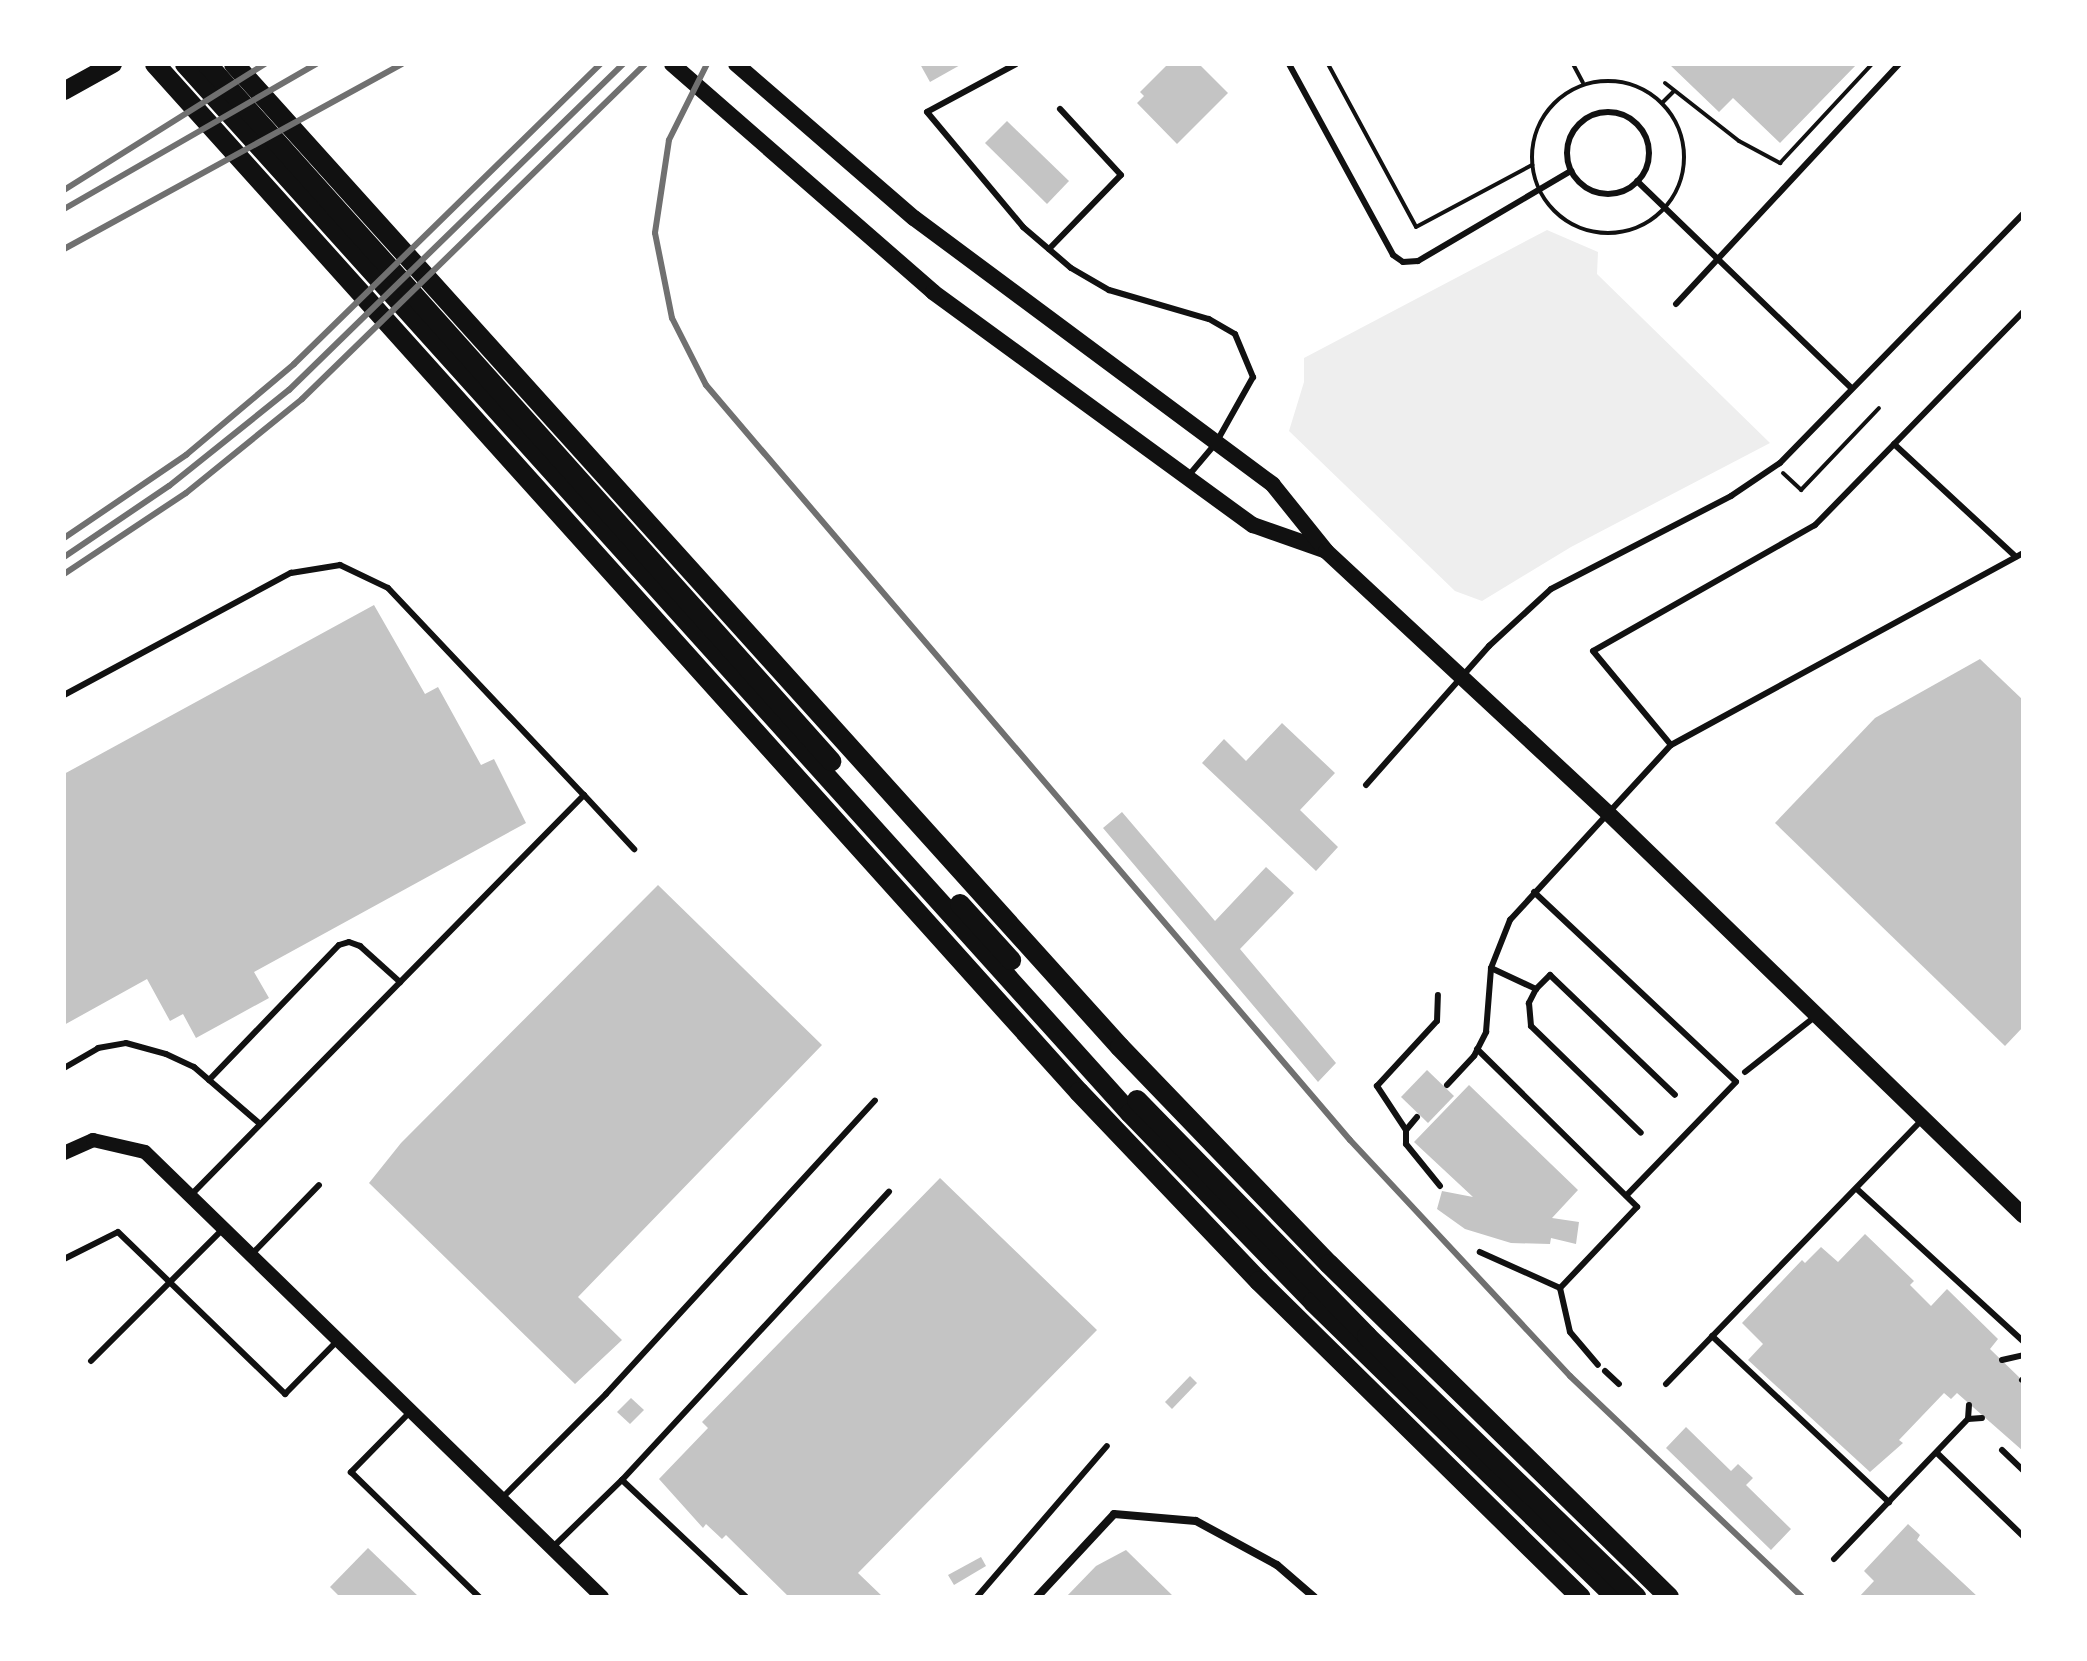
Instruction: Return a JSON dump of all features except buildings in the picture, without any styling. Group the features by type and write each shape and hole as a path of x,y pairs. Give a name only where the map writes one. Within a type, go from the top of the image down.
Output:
{"highway":[{"path":"155,64 1170,1188 1581,1597"},
{"path":"185,64 522,427 1121,1084 1367,1336 1636,1597"},
{"path":"207,64 522,427 1130,1113 1313,1302 1615,1597"},
{"path":"234,64 1196,1127 1669,1597"}],"main road":[{"path":"64,91 113,64"},
{"path":"672,64 760,146 933,292 1253,525 1326,551"},
{"path":"736,64 914,218 1273,485 1326,551 1608,813 2023,1215"}],"street":[{"path":"64,1153 93,1140 145,1152 602,1597"},
{"path":"1037,1597 1114,1514 1196,1521 1277,1565 1314,1597"}],"lane":[{"path":"1016,64 927,112 968,166 1049,249 1109,290 1209,319 1235,334 1253,377 1216,443 1187,477"},
{"path":"1289,64 1393,255 1403,262 1418,261 1571,171"},
{"path":"1676,304 1899,64"},
{"path":"1049,249 1121,175 1060,109"},
{"path":"1605,111 1627,116 1643,130 1650,151 1645,172 1637,181 1610,195 1589,190 1571,171 1566,155 1570,134 1585,118 1605,111"},
{"path":"1637,181 1851,388"},
{"path":"1366,785 1464,680 1489,646 1551,589 1731,496 1776,466 2023,214"},
{"path":"1671,745 1593,651 1806,531 2023,312"},
{"path":"1447,1085 1477,1049 1486,1032 1491,968 1510,920 1671,745 2020,555 1894,444"},
{"path":"64,695 291,573 340,565 388,588 634,849"},
{"path":"190,1196 584,795"},
{"path":"1534,892 1740,1077"},
{"path":"209,1080 339,945 349,942 360,946 400,982"},
{"path":"1491,968 1536,989"},
{"path":"1641,1133 1531,1026 1529,1003 1536,989 1550,975 1675,1095"},
{"path":"1438,995 1437,1021 1377,1086 1406,1130 1406,1144 1440,1186"},
{"path":"1626,1196 1740,1077 1816,1016"},
{"path":"64,1068 98,1048 126,1043 166,1054 209,1080 260,1124"},
{"path":"1477,1049 1637,1207 1560,1288"},
{"path":"502,1498 606,1394 875,1100"},
{"path":"1406,1130 1417,1117"},
{"path":"1666,1384 1858,1190 1923,1119"},
{"path":"251,1255 319,1185"},
{"path":"1858,1190 2023,1341"},
{"path":"552,1548 622,1480 889,1192"},
{"path":"91,1361 223,1229"},
{"path":"64,1259 118,1232 285,1394 338,1340"},
{"path":"1480,1252 1560,1288"},
{"path":"1560,1288 1570,1332 1598,1365"},
{"path":"1712,1336 1889,1502"},
{"path":"2002,1360 2023,1355"},
{"path":"1605,1371 1619,1384"},
{"path":"1834,1559 1968,1419 1969,1405"},
{"path":"411,1411 351,1472 479,1597"},
{"path":"1968,1419 1982,1418"},
{"path":"977,1597 1107,1446"},
{"path":"2002,1450 2023,1470"},
{"path":"1937,1453 2023,1536"},
{"path":"622,1480 746,1597"}],"path":[{"path":"1328,64 1416,227 1532,165"},
{"path":"1573,64 1584,84"},
{"path":"1665,83 1739,141 1780,163 1872,64"},
{"path":"1584,84 1630,84 1662,103 1680,133 1684,164 1675,196 1650,224 1619,234 1588,231 1557,215 1538,190 1532,165 1538,125 1558,98 1584,84"},
{"path":"1662,103 1674,91"},
{"path":"1776,466 1801,490 1879,408"}],"shaded area":[{"path":"1547,230 1598,252 1597,274 1770,443 1571,547 1482,601 1455,591 1289,431 1304,382 1304,358"}],"railway":[{"path":"64,190 265,64"},
{"path":"64,209 316,64"},
{"path":"64,249 402,64"},
{"path":"64,538 186,455 294,364 600,64"},
{"path":"64,557 169,486 289,390 623,64"},
{"path":"64,574 186,493 302,399 645,64"},
{"path":"707,64 669,140 655,233 672,318 706,385 1350,1140 1570,1376 1802,1597"}]}
